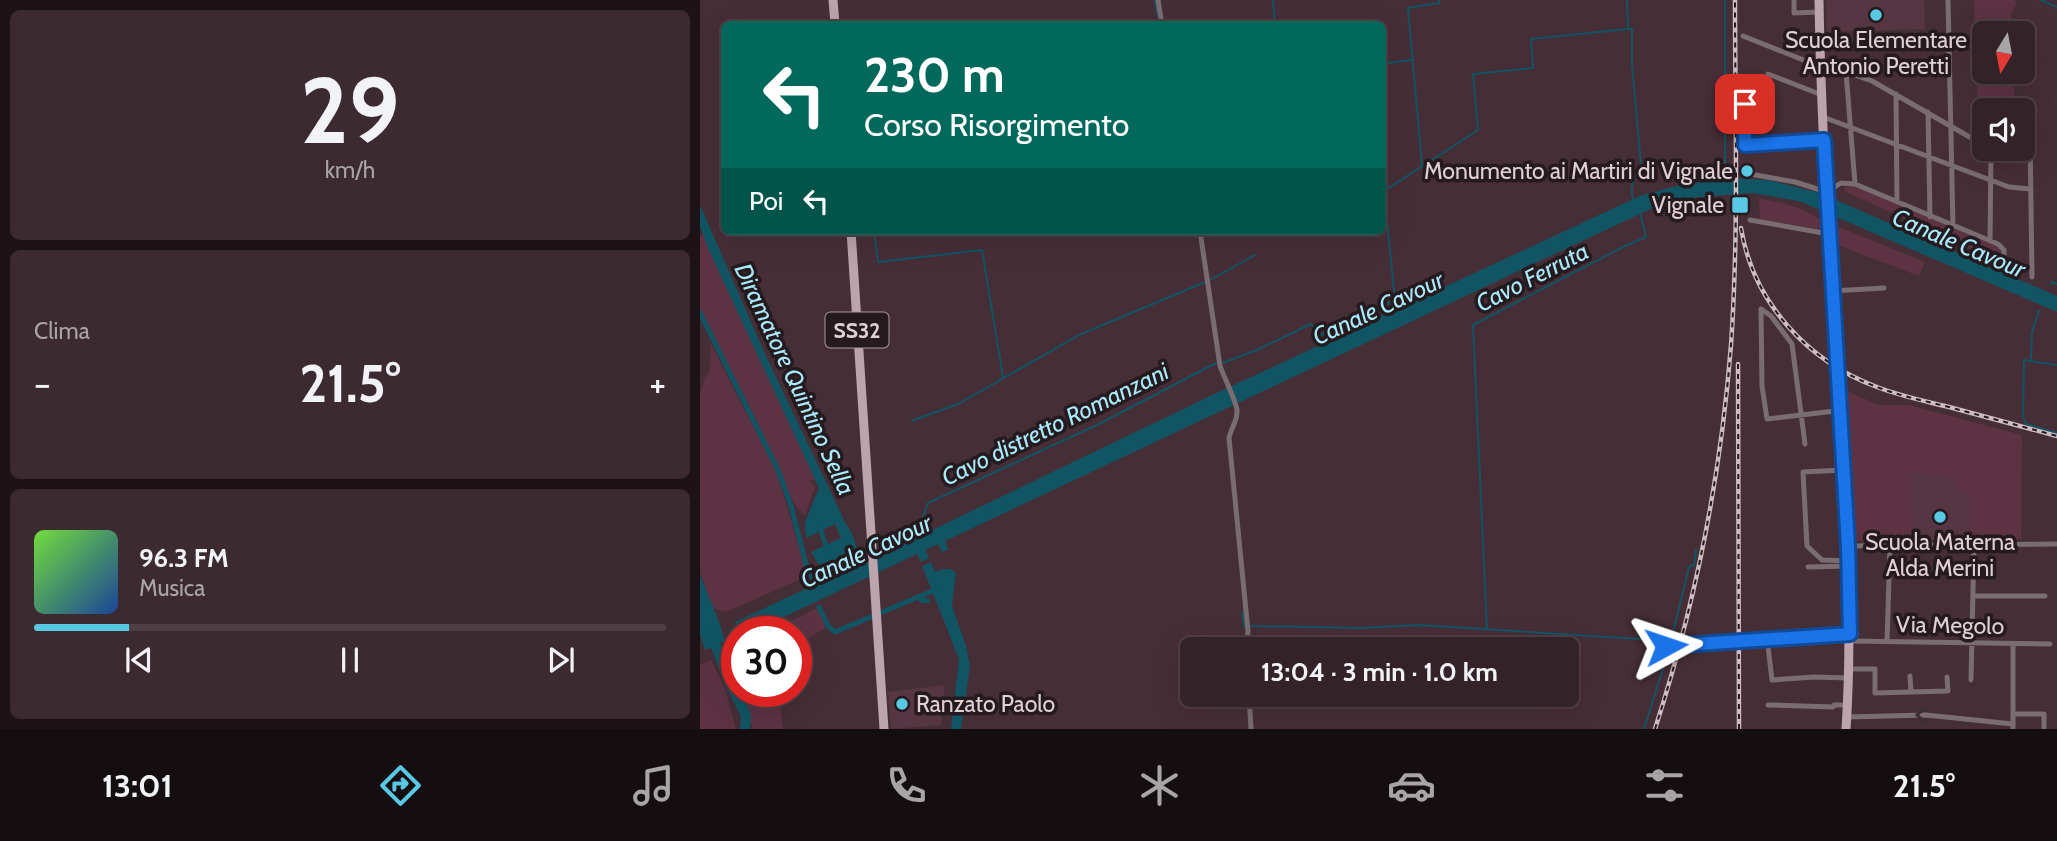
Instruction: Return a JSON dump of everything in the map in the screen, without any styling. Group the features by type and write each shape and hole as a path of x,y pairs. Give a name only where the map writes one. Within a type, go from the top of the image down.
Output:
{"main road":[{"path":"834,0 835,21"},
{"path":"1819,0 1828,218 1849,564 1850,637 1846,729"},
{"name":"SS32","path":"851,235 884,729"}],"street":[{"path":"1158,0 1162,21"},
{"path":"1794,0 1794,13 1819,12"},
{"path":"1948,0 1953,227"},
{"path":"1743,36 1872,81 1972,138"},
{"path":"1846,72 1855,184"},
{"path":"1763,85 1768,74 1822,95"},
{"path":"1896,94 1897,202"},
{"path":"1745,104 1745,145 1824,140"},
{"path":"1928,112 1931,158 1930,217"},
{"path":"1823,117 2009,187 2030,189"},
{"path":"1990,161 1990,241"},
{"path":"2030,161 2032,277"},
{"path":"1750,174 1795,182 1827,193 1841,184 1855,184 1998,244 2004,250 2004,267"},
{"path":"1750,220 1829,234"},
{"path":"1201,235 1220,363 1237,408 1229,438 1247,637"},
{"path":"1832,291 1884,288"},
{"path":"1805,444 1801,415 1792,344 1771,316 1761,309 1762,386 1767,419 1801,415 1839,411"},
{"path":"1843,470 1802,472 1807,546 1822,561 1849,564"},
{"path":"1848,546 2057,544"},
{"path":"1971,680 1974,545"},
{"path":"1887,642 1890,546"},
{"path":"1808,567 1849,564"},
{"path":"1973,596 2045,596"},
{"name":"Via Megolo","path":"1669,646 1767,638 1850,637 1887,642 2050,644"},
{"path":"1767,638 1772,680 1875,669 1875,693 1948,691 1947,677"},
{"path":"1847,717 1926,715 2013,727 2013,644"},
{"path":"1910,676 1911,692"},
{"path":"1768,705 1848,705"},
{"path":"1250,707 1251,729"},
{"path":"2013,714 2044,714 2044,729"},
{"path":"1970,721 1970,729"}],"shaded area":[{"name":"Scuola Elementare Antonio Peretti","path":"1826,0 1924,0 1925,29 1827,32"},
{"path":"1974,0 2017,2 2011,14 2011,21 1975,21"},
{"path":"1977,84 2014,84 2014,98 1978,98"},
{"path":"1854,186 1997,246 2003,253 2003,259 1998,261 1844,191 1844,187"},
{"path":"1759,199 1807,212 1822,221 1822,230 1760,219"},
{"path":"1834,225 1925,262 1919,276 1835,244"},
{"path":"703,233 815,479 810,481 815,487 805,516 793,502 756,419 700,309 700,235"},
{"path":"711,344 777,473 804,564 803,578 726,612 713,608 700,572 700,393 705,377 709,374"},
{"path":"1842,389 1879,405 1908,405 2022,435 2021,539 1969,539 1969,495 1959,494 1958,480 1911,471 1912,541 1852,541"},
{"name":"Scuola Materna Alda Merini","path":"1910,471 1958,480 1969,495 1969,539 1912,541"},
{"path":"818,608 827,627 812,636 812,616 801,616"},
{"path":"711,660 721,680 721,707 730,707 736,729 700,729 700,665"},
{"path":"945,685 941,725 891,729 888,692"},
{"path":"745,707 780,707 783,729 753,729"}],"water":[{"path":"1727,178 1768,180 1820,193 2057,296 2057,312 1799,201 1752,193 1686,198 1661,204 945,541 948,550 942,552 938,544 925,550 929,558 921,562 917,554 786,616 748,616 831,577 830,573 845,566 849,570 864,562 856,560 868,557 868,561 875,558 876,553 895,544 897,547 1208,397 1642,195 1681,185"},
{"path":"700,205 765,354 860,555 854,558 851,552 844,563 829,571 820,567 811,552 841,538 835,524 806,538 805,522 819,488 708,248 700,226"},
{"path":"931,562 935,572 947,569 956,573 952,606 970,666 961,729 951,729 959,659 922,566"},
{"path":"700,575 721,628 721,643 705,650 700,635"}],"waterway":[{"name":"Cavo distretto Romanzani","path":"1155,0 1158,16"},
{"name":"Cavo distretto Romanzani","path":"1273,0 1275,21"},
{"name":"Cavo distretto Romanzani","path":"1422,165 1408,8 1439,3 1439,0"},
{"name":"Cavo distretto Romanzani","path":"1627,0 1628,28"},
{"path":"1725,0 1725,180"},
{"path":"2041,0 2057,7"},
{"name":"Cavo distretto Romanzani","path":"1386,190 1478,130 1473,74 1533,68 1531,39 1628,29"},
{"name":"Cavo Ferruta","path":"1629,29 1632,29 1632,64 1641,165 1632,185 1633,199"},
{"name":"Cavo distretto Romanzani","path":"1386,62 1411,60"},
{"name":"Cavo distretto Romanzani","path":"1223,363 1311,324 1319,336 1395,300 1386,211"},
{"name":"Cavo Ferruta","path":"1487,630 1473,325 1646,237 1640,213"},
{"name":"Cavo distretto Romanzani","path":"875,235 878,262 982,250 1003,377"},
{"name":"Cavo distretto Romanzani","path":"1210,280 1255,255"},
{"name":"Cavo distretto Romanzani","path":"912,421 960,403 1079,335 1205,282"},
{"path":"2051,284 2057,284"},
{"path":"2031,359 2032,332 2039,311"},
{"name":"Canale Cavour","path":"700,313 778,470 791,506 808,582"},
{"path":"2057,365 2024,360 2023,416 2026,424 2057,433"},
{"name":"Cavo distretto Romanzani","path":"920,525 928,503 1097,425 1216,363"},
{"name":"Canale Cavour","path":"819,525 828,552"},
{"path":"1671,641 1689,567 1694,565 1696,550"},
{"name":"Canale Cavour","path":"807,567 813,579"},
{"path":"819,607 828,626 835,632 937,589"},
{"path":"920,596 921,600 928,601"},
{"path":"1243,612 1244,627"},
{"path":"1250,626 1361,628 1418,625 1671,641"},
{"path":"712,636 730,684 746,715 745,729"},
{"path":"1644,729 1670,646"}],"railway":[{"path":"1655,729 1694,587 1713,491 1727,394 1735,259 1735,0"},
{"path":"1741,228 1747,255 1771,304 1787,326 1828,362 1852,376 1895,393 2057,436"},
{"path":"1738,364 1739,729"}],"place":[{"name":"Scuola Elementare Antonio Peretti","path":"1876,15"},
{"name":"Monumento ai Martiri di Vignale","path":"1747,171"},
{"name":"Vignale","path":"1740,205"},
{"name":"Scuola Materna Alda Merini","path":"1940,517"},
{"name":"Ranzato Paolo","path":"902,704"}],"route":[{"path":"1666,646 1850,634 1848,546 1824,140 1745,145 1745,104"}],"water label":[{"name":"Diramatore Quintino Sella","path":"795,379"}]}
